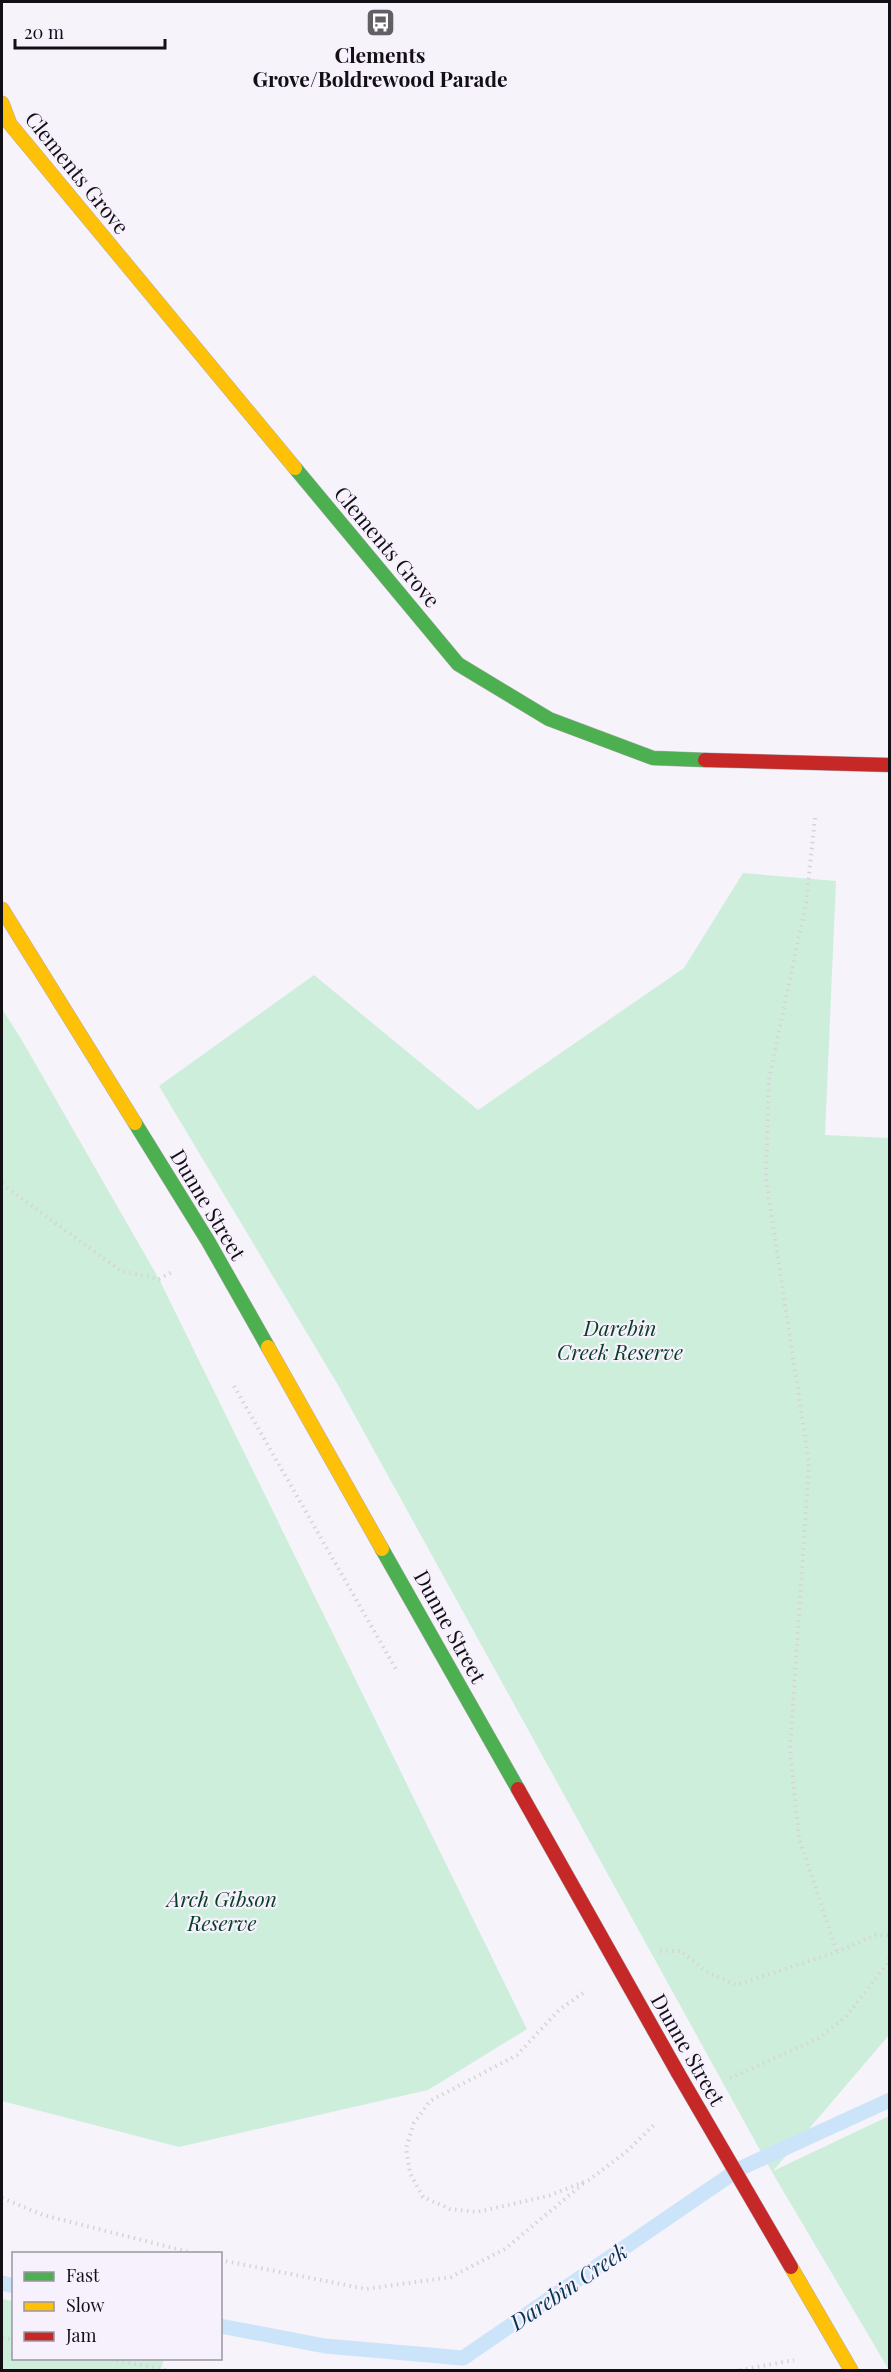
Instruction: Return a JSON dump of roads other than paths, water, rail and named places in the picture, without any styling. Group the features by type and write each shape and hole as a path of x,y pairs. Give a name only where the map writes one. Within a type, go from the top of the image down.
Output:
{"main road":[{"name":"Clements Grove","path":"2,103 10,124 458,664 549,719 653,758 890,765"},
{"name":"Dunne Street","path":"2,909 208,1241 678,2073 851,2370"}],"waterway":[{"name":"Darebin Creek","path":"222,2326 325,2346 463,2358 739,2169 890,2100"},
{"name":"Darebin Creek","path":"2,2283 12,2286"}],"place":[{"name":"Clements Grove/Boldrewood Parade","path":"380,23"}],"park label":[{"name":"Darebin Creek Reserve","path":"620,1339"},
{"name":"Arch Gibson Reserve","path":"222,1910"}]}
